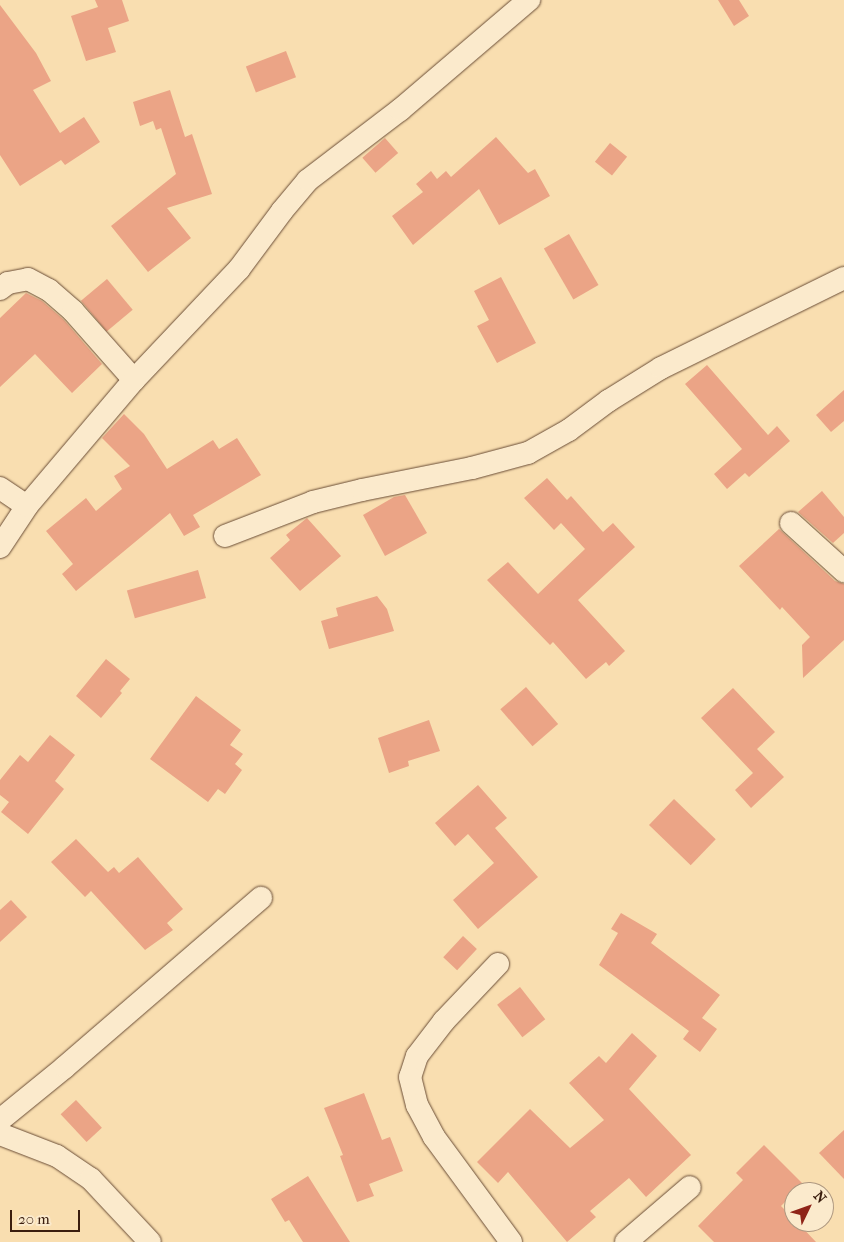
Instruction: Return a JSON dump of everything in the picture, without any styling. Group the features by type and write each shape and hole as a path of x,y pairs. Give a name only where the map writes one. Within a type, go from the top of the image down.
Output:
{"street":[{"path":"0,547 27,506 134,380 239,269 282,211 308,180 400,110 529,0"},
{"path":"225,536 313,502 472,468 528,453 569,430 608,401 661,368 844,278"},
{"path":"0,289 8,283 28,279 49,290 73,311 134,380"},
{"path":"0,488 27,506"},
{"path":"791,523 844,571"},
{"path":"0,1120 65,1067 261,898"},
{"path":"498,964 444,1021 416,1056 410,1078 417,1105 434,1137 511,1242"},
{"path":"0,1134 57,1156 91,1179 150,1242"},
{"path":"626,1242 690,1188"}],"building":[{"path":"95,0 122,0 129,21 108,28 116,52 86,61 71,16 98,7"},
{"path":"718,0 739,0 749,16 734,26"},
{"path":"0,5 36,53 51,81 33,90 60,133 84,117 100,142 65,165 61,160 20,186 0,155"},
{"path":"286,51 296,77 256,93 246,66"},
{"path":"170,90 185,137 192,134 212,194 167,208 191,238 148,272 111,226 176,174 161,128 156,130 153,121 140,126 133,102"},
{"path":"496,137 528,173 535,169 550,196 499,225 479,189 413,245 392,216 423,192 416,184 431,171 437,179 446,171 451,177"},
{"path":"385,138 398,153 375,173 362,158"},
{"path":"610,143 627,157 612,175 595,162"},
{"path":"569,234 598,285 573,300 544,248"},
{"path":"501,277 536,343 497,363 477,326 489,320 474,291"},
{"path":"107,279 133,310 107,331 81,301"},
{"path":"26,293 42,301 64,320 102,364 72,393 35,354 0,387 0,318"},
{"path":"707,365 768,435 777,426 790,441 749,477 745,473 727,489 714,474 742,449 685,384"},
{"path":"844,390 844,421 831,432 816,415"},
{"path":"124,414 144,434 167,469 213,440 219,449 237,438 261,475 193,515 200,527 184,536 170,513 76,591 62,574 73,564 46,531 86,498 96,511 122,489 114,476 130,466 102,438"},
{"path":"547,478 567,500 571,496 603,532 613,523 635,547 578,600 625,651 609,666 606,662 586,679 553,642 550,645 487,580 508,562 538,594 585,549 561,523 554,530 524,498"},
{"path":"822,491 844,517 844,533 833,543 798,512"},
{"path":"405,495 427,533 385,556 363,515 394,497"},
{"path":"307,518 341,556 300,591 270,558 290,540 286,535"},
{"path":"779,529 835,581 844,584 844,640 803,678 802,645 810,637 782,607 780,610 739,566"},
{"path":"198,570 206,598 135,618 127,590"},
{"path":"377,596 387,609 394,631 329,649 321,621 338,616 336,608"},
{"path":"106,659 130,679 120,691 122,693 101,718 76,696"},
{"path":"526,687 558,724 532,746 500,709"},
{"path":"733,688 775,732 757,749 784,777 751,808 735,790 753,773 701,718"},
{"path":"196,696 241,730 230,745 243,754 235,764 242,770 225,794 218,789 208,802 150,759"},
{"path":"429,720 440,751 408,761 409,766 389,773 378,738"},
{"path":"50,735 75,755 55,781 64,789 28,834 1,812 9,802 0,795 0,780 20,755 28,762"},
{"path":"478,785 507,818 495,828 538,877 478,929 453,900 494,863 468,834 455,846 435,823"},
{"path":"674,799 716,839 691,865 649,825"},
{"path":"76,839 108,872 114,867 119,873 138,857 183,909 167,923 173,930 145,950 91,891 85,897 51,862"},
{"path":"11,900 27,917 0,942 0,910"},
{"path":"621,913 657,934 651,943 720,995 702,1018 717,1029 700,1052 683,1039 689,1031 599,965 618,933 611,929"},
{"path":"463,936 477,949 457,970 443,957"},
{"path":"520,987 545,1019 522,1037 497,1005"},
{"path":"632,1033 657,1056 629,1089 691,1155 646,1197 629,1178 590,1211 596,1217 567,1242 508,1172 498,1183 477,1162 530,1109 570,1148 604,1120 569,1083 599,1056 606,1063"},
{"path":"364,1093 382,1140 390,1137 403,1171 369,1184 374,1196 357,1202 340,1156 343,1155 324,1108"},
{"path":"76,1100 102,1128 87,1142 61,1114"},
{"path":"844,1130 844,1179 819,1153"},
{"path":"764,1145 801,1182 784,1182 784,1203 781,1206 784,1209 784,1232 806,1232 816,1242 714,1242 698,1226 743,1180 736,1173"},
{"path":"308,1176 350,1242 303,1242 289,1220 285,1222 271,1199"}]}
